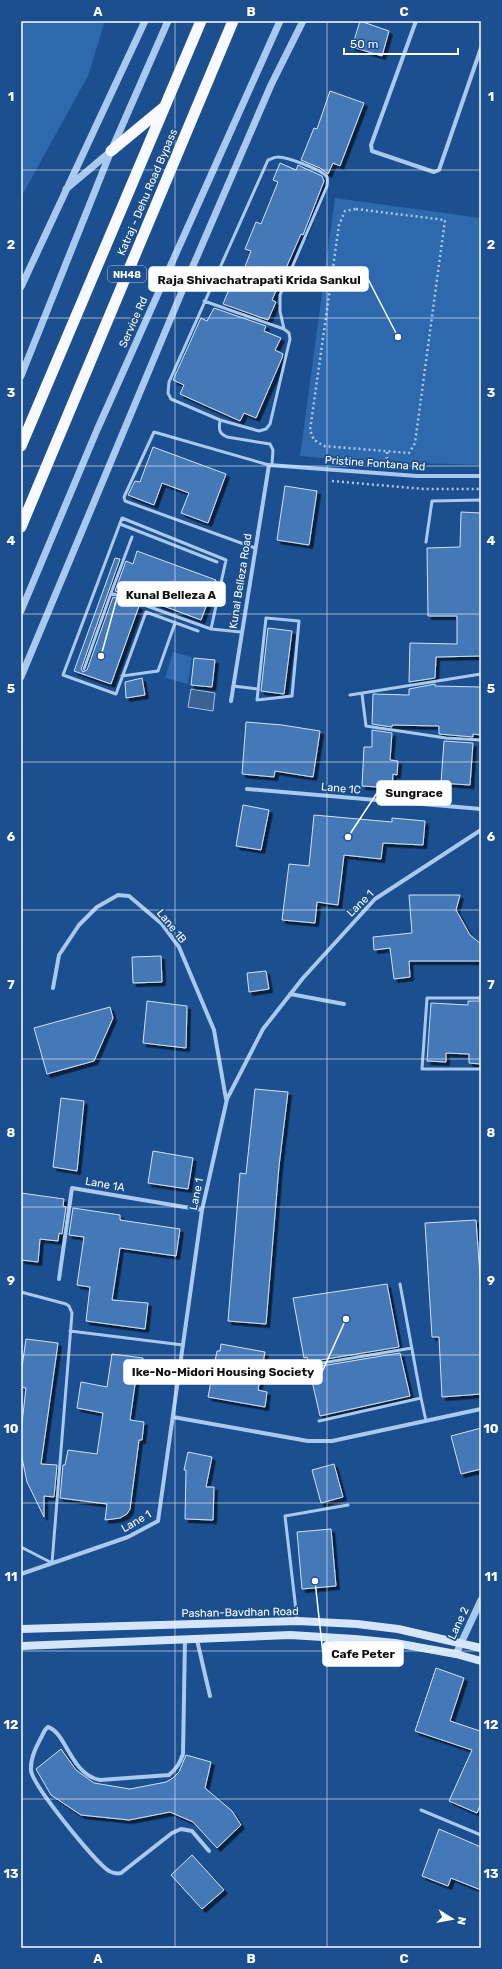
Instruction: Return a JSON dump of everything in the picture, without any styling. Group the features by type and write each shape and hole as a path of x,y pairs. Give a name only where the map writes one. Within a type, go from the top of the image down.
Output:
{"highway":[{"name":"Katraj - Dehu Road Bypass","path":"21,446 201,21"},
{"name":"Katraj - Dehu Road Bypass","path":"21,527 233,21"},
{"path":"112,151 165,106"}],"main road":[{"name":"Pashan-Bavdhan Road","path":"21,1629 298,1621 357,1624 398,1629 481,1648"},
{"path":"21,1646 290,1635 356,1639 456,1654 481,1662"}],"street":[{"path":"21,288 145,21"},
{"path":"21,376 112,151 168,21"},
{"name":"Service Rd","path":"21,611 100,422 280,21"},
{"path":"21,678 183,289 271,86 303,21"},
{"path":"416,21 371,145 372,151 434,172 439,170 481,48"},
{"path":"65,191 112,151"},
{"name":"Pristine Fontana Rd","path":"271,465 417,476 481,476"},
{"name":"Kunal Belleza Road","path":"231,701 255,548 271,465"},
{"name":"Lane 1C","path":"247,789 481,809"},
{"name":"Lane 1","path":"21,1574 128,1538 158,1521 202,1210 226,1099 263,1029 290,994 375,899 481,830"},
{"name":"Lane 1B","path":"53,988 59,955 79,925 97,907 118,895 129,896 162,924 179,947 214,1030 226,1099"},
{"path":"290,994 344,1004"},
{"name":"Lane 1A","path":"59,1279 72,1188 202,1210"},
{"path":"173,1418 308,1441 332,1441 481,1409"},
{"name":"Lane 2","path":"456,1654 481,1600"},
{"path":"185,1640 183,1754 181,1762 169,1775 100,1780 91,1778 78,1765 56,1732 48,1727 45,1730 33,1756 31,1770 34,1780 62,1819 98,1861 110,1872 121,1874 172,1833 181,1830 192,1831 209,1851"},
{"path":"197,1640 210,1696"}],"lane":[{"path":"204,301 284,329 289,333 290,339 270,424 266,429 259,431 220,420 171,399 168,393 169,382 204,301 268,160 276,156 284,157 318,170 326,175 328,179 327,186 280,295 280,311 284,329"},
{"path":"220,420 219,429 222,434 234,438 270,444 273,450 271,465 154,432 124,497 125,501 255,548"},
{"path":"426,542 432,501 481,500"},
{"path":"198,631 146,612 116,694 63,675 122,518 226,560 211,629"},
{"path":"120,524 217,562"},
{"path":"84,669 132,537"},
{"path":"111,593 211,629 241,632"},
{"path":"266,618 299,622 292,696 257,700 258,689 266,618"},
{"path":"122,676 158,671 175,623"},
{"path":"350,695 481,674"},
{"path":"233,686 258,689"},
{"path":"362,694 366,726 446,738 481,740"},
{"path":"481,998 427,998 422,1069 481,1069"},
{"path":"400,1284 426,1421"},
{"path":"21,1292 61,1302 70,1306 72,1313 52,1563 21,1548"},
{"path":"70,1332 183,1345"},
{"path":"298,1368 412,1348"},
{"path":"319,1421 421,1398"},
{"path":"298,1621 285,1516 348,1505"},
{"path":"421,1810 481,1835"}],"path":[{"path":"356,209 445,220 415,443 409,453 387,451 324,446 314,440 310,430 339,225 345,211 356,209"},
{"path":"386,465 387,451"}],"shaded area":[{"path":"21,21 105,21 88,76 21,197"},
{"path":"335,198 481,218 481,465 354,461 300,456"},
{"path":"173,652 192,657 188,684 165,678"},
{"path":"191,689 215,693 213,711 188,707"}],"building":[{"path":"360,21 389,31 382,56 352,47"},
{"path":"330,91 364,103 340,166 333,163 328,174 320,168 301,160 314,128 317,129"},
{"path":"280,163 296,170 298,165 322,176 324,181 303,235 301,234 272,300 276,302 268,320 223,304 232,282 238,285 251,251 245,249 256,222 261,224 278,182 273,180"},
{"path":"214,308 266,326 264,331 281,338 275,350 283,354 282,358 256,418 244,413 240,421 180,394 184,385 173,380 201,318 207,321"},
{"path":"153,447 226,474 208,523 181,513 189,493 162,483 154,505 128,495 135,481 140,482"},
{"path":"285,486 317,491 309,545 277,540"},
{"path":"461,512 481,513 481,656 436,657 435,678 409,682 410,643 457,644 457,616 428,616 427,548 460,547"},
{"path":"137,551 216,580 201,620 142,598 141,601 115,591 126,561 133,564"},
{"path":"115,558 120,559 81,669 83,672 87,670 113,597 139,606 111,684 74,671"},
{"path":"268,628 292,631 284,694 261,691"},
{"path":"194,658 215,660 212,687 191,685"},
{"path":"142,678 145,695 126,698 125,682"},
{"path":"435,684 435,686 481,687 481,735 473,734 473,737 439,734 439,726 392,725 392,727 372,724 373,694 409,695 409,689"},
{"path":"246,722 282,725 320,731 313,777 275,771 274,777 242,774"},
{"path":"372,730 392,733 390,760 398,761 397,775 393,774 392,788 362,786 364,747 372,747"},
{"path":"444,741 473,743 470,785 441,783"},
{"path":"243,805 269,810 261,850 236,846"},
{"path":"314,815 392,822 392,818 425,821 423,845 383,843 381,859 344,855 338,905 317,902 315,923 282,920 289,864 309,866"},
{"path":"409,895 460,895 456,910 470,935 481,944 481,961 409,961 410,977 394,979 390,948 374,950 373,937 412,933"},
{"path":"161,956 162,982 133,983 132,957"},
{"path":"266,971 269,989 249,992 247,973"},
{"path":"147,1001 187,1006 186,1048 143,1043"},
{"path":"468,1001 481,1001 481,1064 469,1063 469,1054 446,1053 446,1062 427,1061 431,1003 468,1005"},
{"path":"110,1007 113,1018 94,1061 47,1074 34,1028"},
{"path":"255,1089 288,1092 279,1166 266,1324 228,1321 240,1173 246,1174"},
{"path":"61,1098 84,1101 77,1171 53,1167"},
{"path":"153,1151 193,1158 188,1189 148,1183"},
{"path":"21,1193 64,1199 63,1206 66,1207 62,1234 59,1233 58,1241 40,1239 38,1262 21,1260"},
{"path":"73,1208 120,1215 120,1220 180,1229 176,1256 120,1248 112,1300 148,1303 145,1329 86,1321 90,1287 77,1285 84,1237 69,1235"},
{"path":"476,1220 481,1290 481,1394 442,1397 439,1337 432,1337 425,1223"},
{"path":"387,1284 399,1347 308,1362 307,1357 304,1358 293,1298"},
{"path":"26,1339 58,1343 41,1464 57,1465 54,1497 44,1496 44,1517 27,1482 21,1453 21,1432 26,1388 21,1387 21,1367"},
{"path":"221,1344 265,1352 258,1390 267,1392 265,1407 208,1397 217,1351 220,1351"},
{"path":"400,1353 410,1396 320,1416 309,1368"},
{"path":"112,1354 143,1358 141,1377 136,1377 130,1420 144,1422 142,1440 139,1440 130,1509 127,1514 120,1518 105,1520 107,1504 60,1498 63,1465 65,1465 68,1450 97,1454 103,1413 77,1408 81,1382 107,1387"},
{"path":"481,1428 481,1469 461,1474 451,1436"},
{"path":"188,1452 212,1457 206,1487 214,1487 213,1520 185,1519 186,1470 184,1470"},
{"path":"334,1464 343,1497 321,1503 312,1470"},
{"path":"331,1529 336,1586 302,1589 297,1532"},
{"path":"436,1668 464,1678 450,1721 480,1731 481,1730 481,1803 477,1813 449,1801 472,1750 415,1731"},
{"path":"61,1749 76,1770 94,1783 130,1789 166,1782 173,1778 179,1772 186,1755 211,1762 205,1788 232,1811 241,1825 217,1848 193,1822 170,1812 129,1820 81,1815 51,1795 36,1769"},
{"path":"439,1829 481,1847 481,1890 451,1878 448,1886 422,1876"},
{"path":"192,1855 224,1890 202,1909 171,1875"}],"place":[{"name":"Raja Shivachatrapati Krida Sankul","path":"398,337"},
{"name":"Kunal Belleza A","path":"101,656"},
{"name":"Sungrace","path":"348,837"},
{"name":"Ike-No-Midori Housing Society","path":"346,1319"},
{"name":"Cafe Peter","path":"315,1581"}]}
